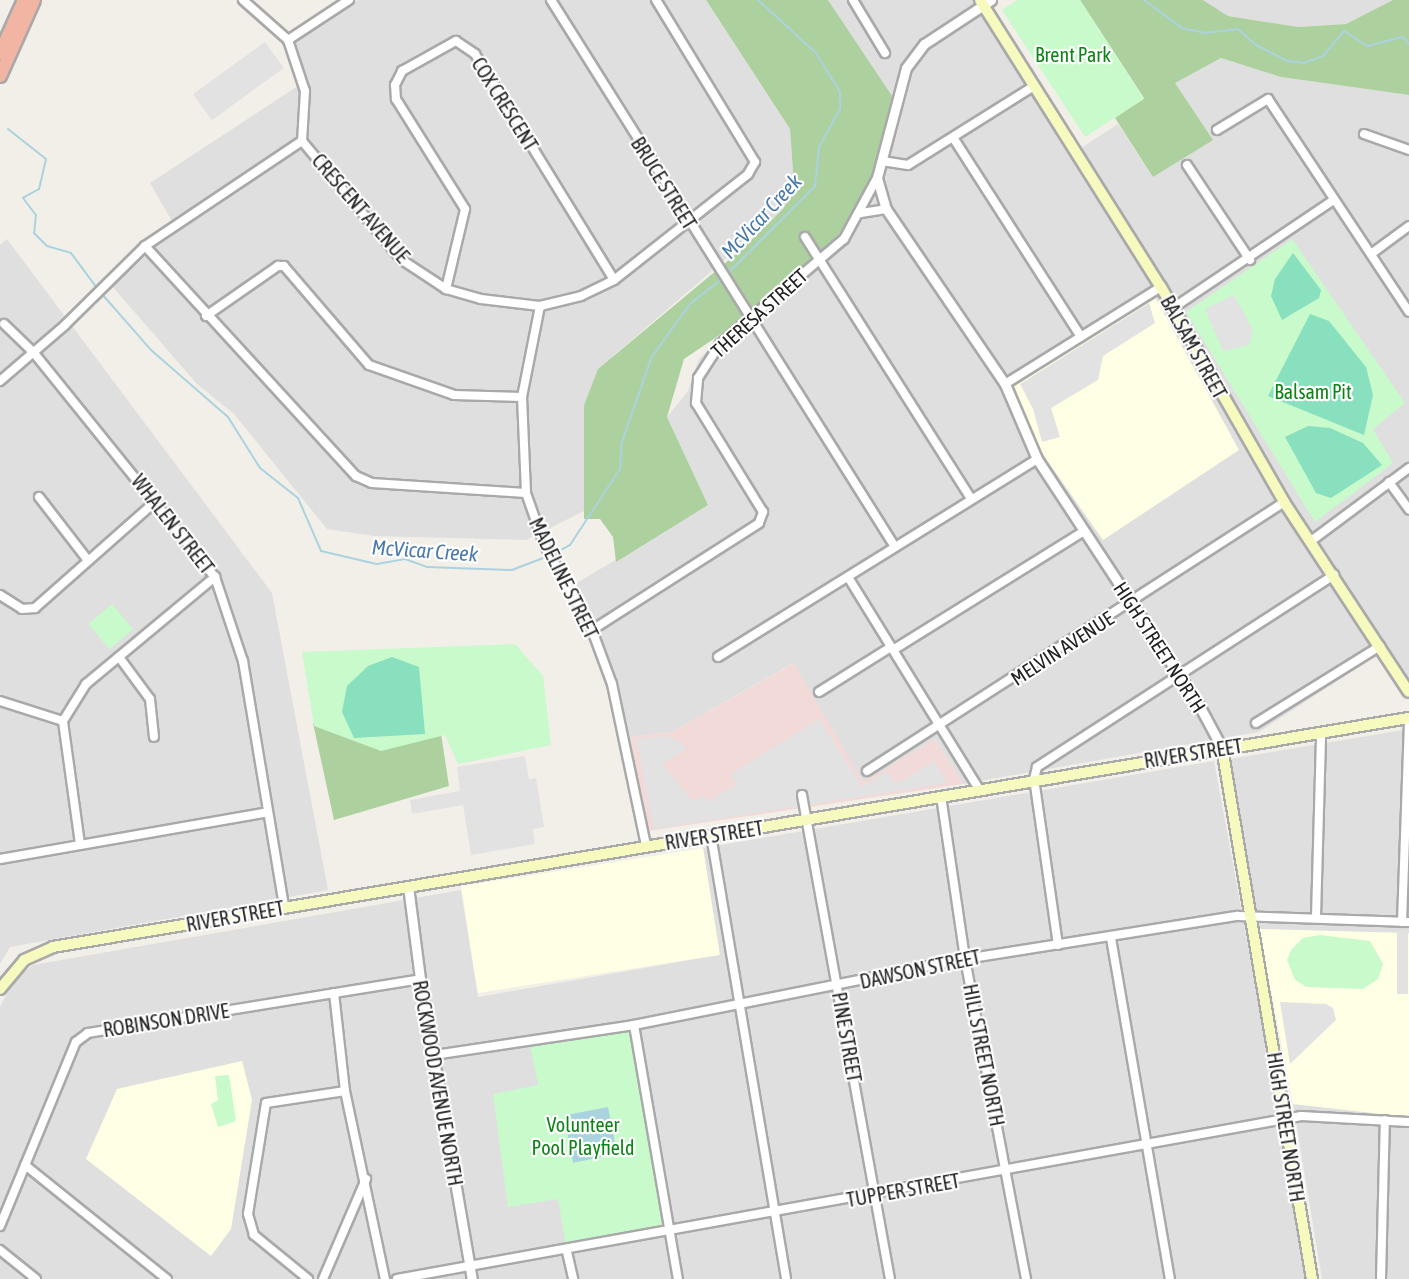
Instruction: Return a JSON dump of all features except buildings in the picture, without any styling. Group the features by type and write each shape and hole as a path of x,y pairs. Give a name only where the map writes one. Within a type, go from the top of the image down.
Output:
{"highway":[{"path":"0,53 24,0"},
{"path":"0,76 34,0"}],"main road":[{"name":"BALSAM STREET","path":"985,2 1034,86 1161,287 1284,502 1409,692"},
{"name":"RIVER STREET","path":"0,989 22,962 53,947 1034,779 1409,718"},
{"name":"HIGH STREET NORTH","path":"1222,748 1312,1279"}],"street":[{"path":"243,0 288,40 349,0"},
{"name":"BRUCE STREET","path":"551,0 748,318 895,547"},
{"name":"CRESCENT AVENUE","path":"288,40 305,92 302,141 402,260 446,289 481,299 540,306 581,296 614,280 687,219 748,174 754,158 656,0"},
{"path":"852,0 885,53"},
{"name":"THERESA STREET","path":"592,630 763,518 694,397 704,363 748,318 844,239 861,213 877,178 913,55 985,2"},
{"name":"COX CRESCENT","path":"446,289 465,209 396,99 395,85 402,71 456,41 475,54 614,280"},
{"path":"882,161 908,165 954,139 1034,86"},
{"path":"1217,130 1268,99 1409,312"},
{"path":"1364,134 1409,150"},
{"path":"954,139 1080,337"},
{"path":"0,381 34,353 145,246 302,141"},
{"path":"1187,165 1251,260"},
{"name":"HIGH STREET NORTH","path":"877,178 886,209 1005,384 1037,459 1180,676 1222,748"},
{"path":"1173,308 1251,260 1334,200"},
{"path":"861,213 886,209"},
{"path":"1371,254 1409,226"},
{"path":"805,237 971,499"},
{"path":"145,246 206,316 356,476 372,483 525,493"},
{"path":"206,316 278,266 284,266 369,365 454,396 522,398"},
{"path":"1005,384 1161,287"},
{"name":"MADELINE STREET","path":"540,306 522,398 525,493 553,563 592,630 621,716 646,846"},
{"name":"WHALEN STREET","path":"4,324 34,353 156,501 215,577 243,661 284,908"},
{"path":"718,657 1037,459"},
{"path":"1311,541 1409,468"},
{"path":"1389,482 1409,510"},
{"path":"39,497 87,559"},
{"path":"0,596 32,610 87,559 156,501"},
{"name":"MELVIN AVENUE","path":"867,771 1131,604 1284,502"},
{"path":"819,692 1084,531"},
{"path":"1058,945 1034,779 1037,767 1334,575"},
{"path":"80,844 63,721 86,684 215,577"},
{"path":"848,577 979,789"},
{"path":"1256,723 1380,646"},
{"path":"119,657 150,699 154,737"},
{"path":"0,701 63,721"},
{"path":"1405,922 1409,726"},
{"path":"1316,917 1321,733"},
{"name":"PINE STREET","path":"802,795 809,819 890,1279"},
{"name":"HILL STREET NORTH","path":"941,796 965,958 1026,1279"},
{"path":"0,859 268,812"},
{"path":"711,835 786,1279"},
{"name":"ROCKWOOD AVENUE NORTH","path":"408,886 420,979 472,1279"},
{"name":"DAWSON STREET","path":"434,1055 634,1026 965,958 1252,916 1405,922"},
{"path":"1111,938 1170,1279"},
{"name":"ROBINSON DRIVE","path":"0,1226 76,1042 88,1033 420,979"},
{"path":"334,993 345,1091 367,1178 385,1279"},
{"path":"634,1026 678,1279"},
{"path":"308,1279 254,1235 248,1214 266,1103 345,1091"},
{"name":"TUPPER STREET","path":"397,1279 469,1264 567,1252 668,1231 875,1196 1301,1116 1409,1122"},
{"path":"1381,1279 1385,1120"},
{"path":"25,1165 167,1279"},
{"path":"323,1279 367,1178"},
{"path":"0,1250 36,1279"},
{"path":"567,1252 573,1279"}],"shaded area":[{"path":"358,0 706,0 790,129 794,185 785,208 598,369 584,405 584,511 526,540 374,536 327,529 234,414 197,384 112,286 176,228 150,183 307,80 292,43"},
{"path":"828,0 981,0 974,5 1070,155 1118,124 1153,177 1175,82 1221,58 1281,77 1409,95 1409,680 1388,648 1259,732 963,784 935,739 863,783 793,663 672,732 630,737 607,651 575,584 708,505 667,417 688,391 699,359 766,294 872,66"},
{"path":"1203,0 1393,0 1346,24 1298,27 1228,16"},
{"path":"265,42 284,68 212,120 193,94"},
{"path":"7,239 272,593 328,890 10,947 0,964 0,245"},
{"path":"1234,295 1253,330 1249,345 1223,351 1205,309"},
{"path":"1155,297 1239,450 1103,540 1037,446 1013,387"},
{"path":"1149,303 1155,323 1103,356 1098,380 1051,408 1060,437 1042,442 1033,409 1020,384"},
{"path":"794,663 863,782 935,739 963,784 648,831 630,737 672,732"},
{"path":"819,719 862,787 887,771 895,784 934,761 947,783 654,829 636,739 669,736 682,744 686,749 662,764 693,801 703,795 708,802 736,784 731,774"},
{"path":"1409,729 1409,934 1259,929 1230,759"},
{"path":"525,756 529,779 536,778 544,827 533,829 535,844 471,855 463,805 412,814 410,800 460,791 457,767"},
{"path":"1214,761 1309,1279 0,1279 0,1007 14,980 33,965 461,890 478,997 719,955 703,848"},
{"path":"703,848 720,955 478,993 461,886"},
{"path":"1259,929 1409,933 1409,1117 1293,1104"},
{"path":"1397,931 1408,931 1408,994 1397,994"},
{"path":"1280,1002 1326,1004 1333,1008 1336,1020 1290,1064"},
{"path":"242,1061 252,1100 231,1229 211,1256 86,1159 117,1089"},
{"path":"1293,1104 1409,1117 1409,1279 1322,1279"}],"green space":[{"path":"706,0 828,0 892,96 872,180 849,221 817,260 746,317 684,359 667,417 708,505 616,562 613,537 600,519 584,519 584,405 598,369 742,249 784,208 794,185 790,129"},
{"name":"Brent Park","path":"1017,0 1080,0 1144,99 1085,137 1002,10"},
{"path":"1080,0 1203,0 1228,16 1298,27 1346,24 1393,0 1409,0 1409,95 1281,77 1221,58 1175,83 1213,140 1153,177 1115,118 1144,98"},
{"name":"Balsam Pit","path":"1292,239 1405,403 1373,429 1393,463 1315,522 1186,312"},
{"path":"1293,253 1321,290 1319,298 1282,320 1271,296 1275,279"},
{"path":"1310,314 1329,321 1366,367 1373,395 1364,435 1268,396"},
{"path":"1308,426 1330,428 1363,443 1382,465 1331,498 1316,493 1285,437"},
{"path":"112,604 133,629 109,649 88,624"},
{"path":"515,644 543,676 551,745 458,764 445,735 381,751 314,726 302,652"},
{"path":"392,657 419,667 425,734 354,738 342,712 347,686 368,666"},
{"path":"313,723 440,727 449,786 334,820"},
{"path":"1320,935 1370,941 1383,964 1378,979 1363,989 1306,987 1295,980 1287,960 1291,950 1303,938"},
{"name":"Volunteer Pool Playfield","path":"634,1026 668,1231 567,1251 558,1199 508,1207 493,1094 538,1085 529,1041"},
{"path":"229,1075 236,1121 218,1127 211,1104 218,1100 215,1076"}],"water":[{"path":"608,1107 617,1154 573,1163 564,1116"}],"waterway":[{"name":"McVicar Creek","path":"726,275 815,186 819,147 840,109 840,92 816,53 758,0"},
{"name":"McVicar Creek","path":"1144,0 1182,28 1205,33 1238,29 1256,45 1288,61 1304,63 1323,56 1344,31 1367,46 1403,37 1409,44"},
{"name":"McVicar Creek","path":"8,129 46,159 39,189 23,198 36,215 34,233 47,246 71,253 97,288"},
{"name":"McVicar Creek","path":"553,554 570,545 620,469 622,442 652,356 691,303 722,279"},
{"name":"McVicar Creek","path":"101,293 151,350 228,417 260,468 298,498 321,551 377,564 405,559 427,567 512,570 548,556"}]}
